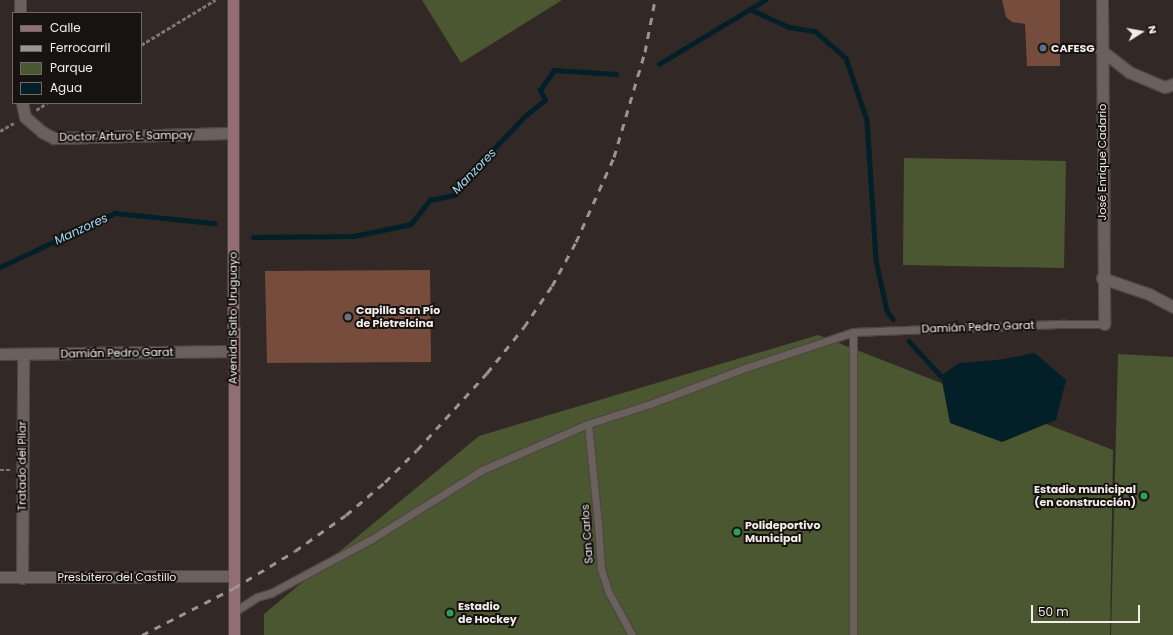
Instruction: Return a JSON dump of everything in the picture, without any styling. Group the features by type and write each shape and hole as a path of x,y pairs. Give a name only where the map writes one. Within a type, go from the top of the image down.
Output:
{"main road":[{"name":"Avenida Salto Uruguayo","path":"234,0 234,635"}],"street":[{"path":"20,0 20,12"},
{"name":"José Enrique Cadario","path":"1102,0 1102,278 1104,324"},
{"path":"1101,50 1129,72 1170,87"},
{"name":"Doctor Arturo E. Sampay","path":"22,104 25,117 42,132 54,138 233,133"},
{"path":"1102,278 1149,294 1173,307"},
{"name":"Damián Pedro Garat","path":"0,354 23,355 233,351"},
{"name":"Tratado del Pilar","path":"22,578 23,355"},
{"name":"Presbítero del Castillo","path":"0,577 234,576"}],"lane":[{"name":"Damián Pedro Garat","path":"234,612 257,597 271,593 370,540 482,470 588,424 650,404 742,369 853,332 1065,324 1104,324"},
{"path":"853,332 853,635"},
{"name":"San Carlos","path":"588,424 598,524 600,569 609,593 632,635"}],"path":[{"path":"142,44 215,0"}],"green space":[{"path":"422,0 562,0 461,63"},
{"path":"904,158 1066,161 1064,268 903,265"},
{"name":"Polideportivo Municipal","path":"818,335 1113,450 1110,635 264,635 264,614 479,436"},
{"name":"Estadio municipal (en construcción)","path":"1118,354 1173,357 1173,635 1111,635"}],"water":[{"path":"1035,353 1066,380 1056,420 1002,442 950,423 941,376 959,363 997,360"}],"building":[{"name":"CAFESG","path":"1002,0 1060,0 1060,66 1027,66 1025,24 1012,22 1006,17"},
{"name":"Capilla San Pío de Pietrelcina","path":"430,270 431,362 267,363 265,271"}],"waterway":[{"name":"Manzores","path":"659,64 765,0"},
{"path":"750,9 789,27 815,31 846,58 867,120 876,260 887,311 893,319"},
{"name":"Manzores","path":"253,237 354,236 411,224 430,200 454,195 481,162 527,114 545,100 540,90 554,70 616,74"},
{"name":"Manzores","path":"0,267 115,213 214,223"},
{"path":"909,341 941,376"}],"railway":[{"path":"142,635 234,588 295,551 346,515 385,482 417,450 487,373 524,327 552,286 576,242 614,157 645,52 655,0"}],"place":[{"name":"CAFESG","path":"1043,48"},
{"name":"Capilla San Pío de Pietrelcina","path":"348,317"},
{"name":"Estadio municipal (en construcción)","path":"1144,496"},
{"name":"Polideportivo Municipal","path":"737,532"},
{"name":"Estadio de Hockey","path":"450,613"}]}
